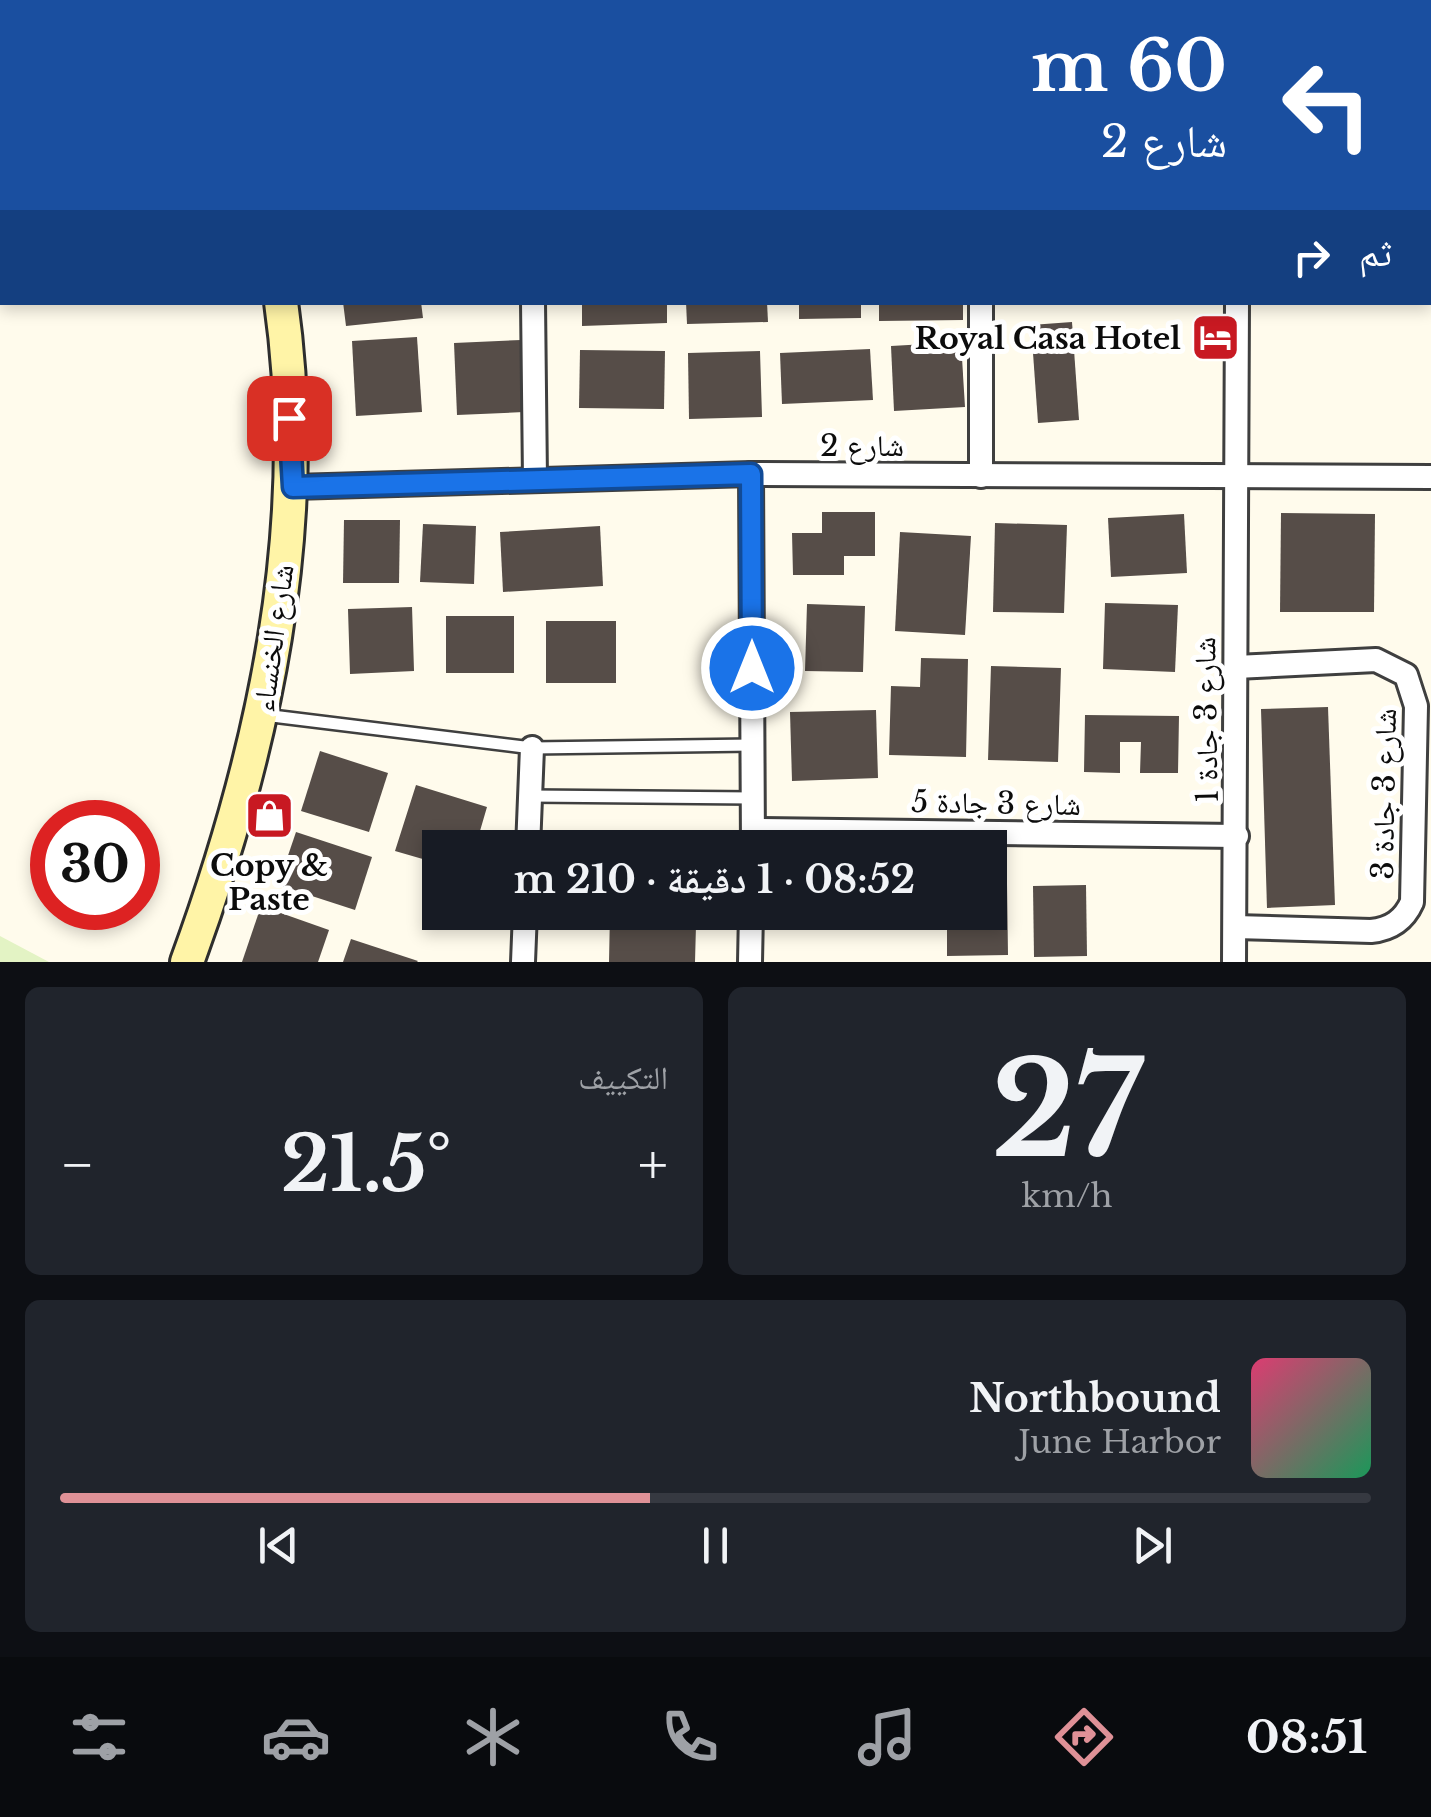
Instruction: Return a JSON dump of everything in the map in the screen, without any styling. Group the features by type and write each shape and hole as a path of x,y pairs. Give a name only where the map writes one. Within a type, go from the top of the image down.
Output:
{"street":[{"name":"شارع الخنساء","path":"187,962 218,876 262,715 293,487 281,305"},
{"path":"533,305 535,480"},
{"path":"981,305 981,476"},
{"name":"شارع 3 جادة 1","path":"1234,962 1238,836 1233,478 1237,305"},
{"name":"شارع 2","path":"293,487 751,474 1431,477"},
{"path":"751,474 753,830"},
{"name":"شارع 3 جادة 3","path":"1234,927 1371,931 1388,927 1403,917 1412,902 1416,706 1406,675 1376,660 1236,667"},
{"path":"529,830 532,748"},
{"name":"شارع 3 جادة 5","path":"1007,837 1238,836"},
{"path":"524,962 525,930"},
{"path":"750,962 751,930"}],"lane":[{"path":"262,715 532,748 753,745"},
{"path":"530,796 754,798"}],"green space":[{"path":"0,936 49,962 0,962"}],"building":[{"path":"343,305 421,305 423,318 346,326"},
{"path":"582,305 667,305 667,323 582,326"},
{"path":"686,305 767,305 768,322 687,324"},
{"path":"799,305 861,305 861,318 799,319"},
{"path":"879,305 963,305 963,320 879,321"},
{"path":"1072,322 1079,420 1038,423 1031,325"},
{"path":"417,337 422,412 356,416 352,341"},
{"path":"521,340 524,412 457,415 454,343"},
{"path":"961,342 965,407 894,411 891,346"},
{"path":"870,349 873,400 782,404 780,353"},
{"path":"580,350 665,351 664,409 579,408"},
{"path":"760,351 762,417 689,419 688,353"},
{"path":"822,512 875,512 875,556 844,556 844,575 793,575 792,533 822,533"},
{"path":"1281,513 1375,514 1374,612 1280,612"},
{"path":"1184,514 1187,573 1111,577 1108,518"},
{"path":"344,520 400,520 399,583 343,583"},
{"path":"995,523 1067,525 1064,613 993,612"},
{"path":"423,524 476,526 474,584 420,582"},
{"path":"600,526 603,586 503,592 500,532"},
{"path":"900,532 971,536 965,635 895,631"},
{"path":"1105,603 1178,605 1175,672 1103,669"},
{"path":"807,604 865,606 863,672 805,671"},
{"path":"412,607 414,671 350,674 348,609"},
{"path":"446,616 514,616 514,673 446,673"},
{"path":"546,621 616,621 616,683 546,683"},
{"path":"921,658 968,659 966,757 889,755 891,686 920,687"},
{"path":"991,666 1061,668 1058,762 988,760"},
{"path":"1328,707 1335,905 1267,908 1261,709"},
{"path":"876,710 878,778 792,781 790,712"},
{"path":"1085,715 1179,716 1178,773 1140,773 1141,742 1120,742 1120,773 1084,772"},
{"path":"320,751 388,773 369,832 301,811"},
{"path":"416,785 487,807 480,830 422,830 422,859 395,851"},
{"path":"296,832 372,857 355,910 278,885"},
{"path":"1007,884 1008,955 947,956 947,930 1007,930"},
{"path":"1086,885 1087,956 1034,957 1033,886"},
{"path":"261,906 329,930 318,962 242,962"},
{"path":"610,930 696,930 695,962 609,962"},
{"path":"351,939 418,961 343,962"}],"place":[{"name":"Royal Casa Hotel","path":"1216,338"},
{"name":"Copy & Paste","path":"269,816"}],"route":[{"path":"289,418 293,487 751,474 752,668"}]}
